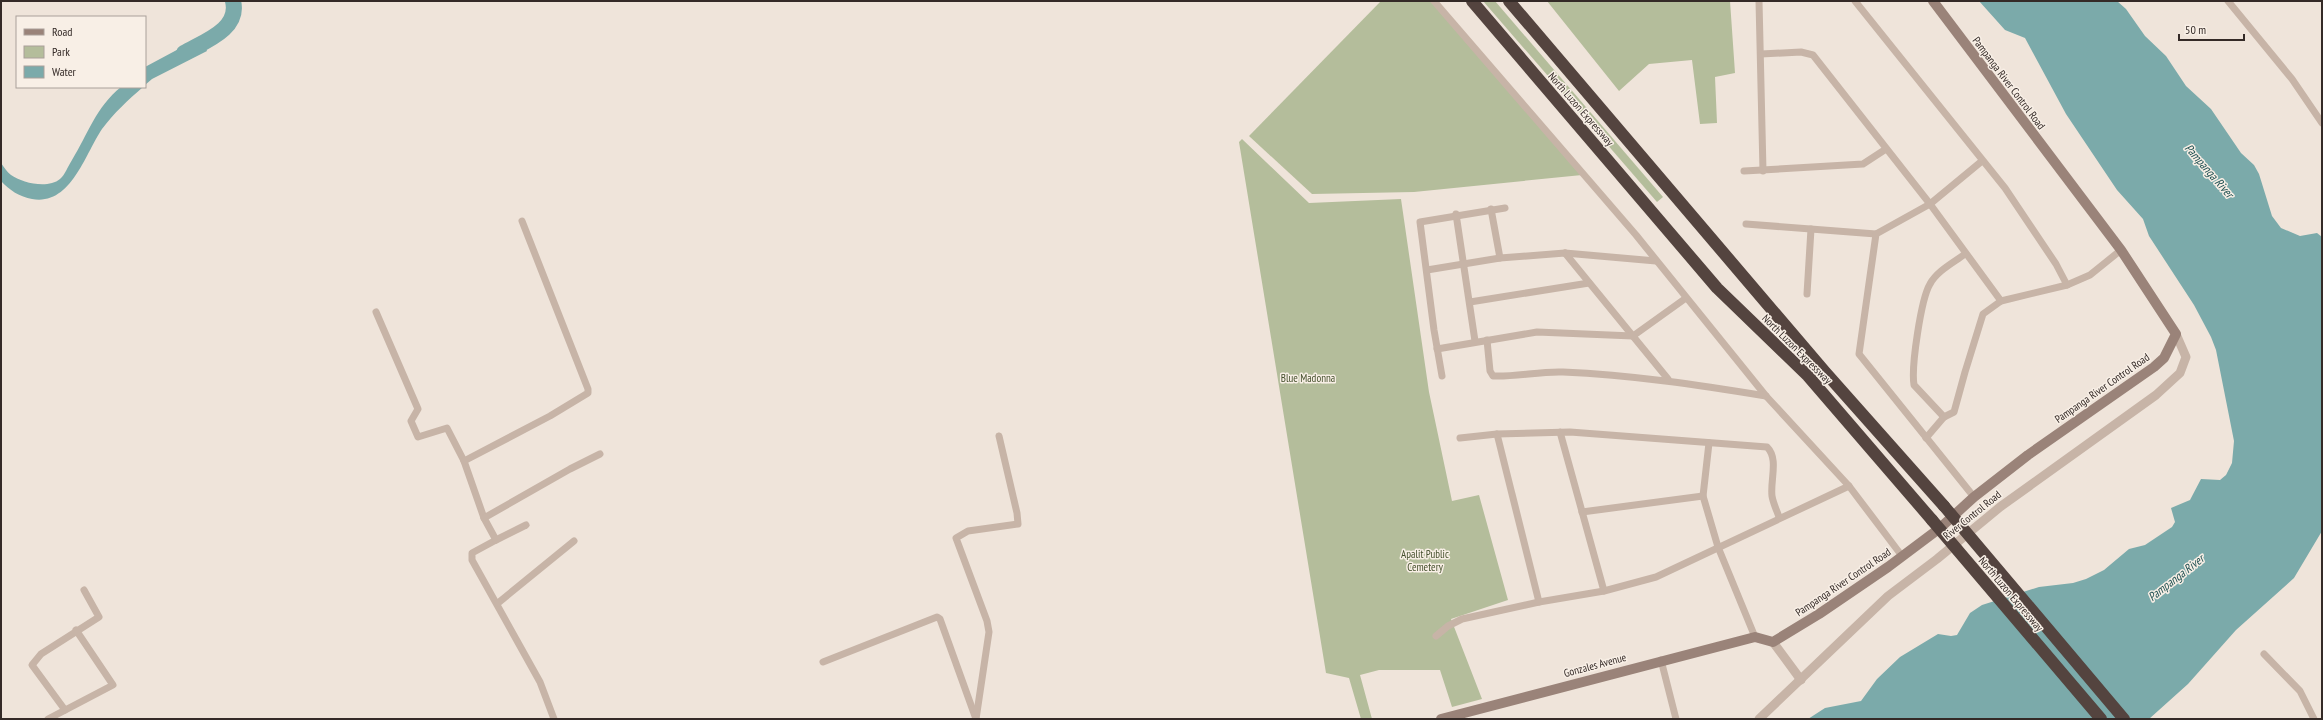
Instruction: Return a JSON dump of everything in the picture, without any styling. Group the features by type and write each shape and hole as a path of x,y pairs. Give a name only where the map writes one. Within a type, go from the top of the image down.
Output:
{"highway":[{"name":"North Luzon Expressway","path":"1472,1 1717,288 1808,376 2101,719"},
{"name":"North Luzon Expressway","path":"1509,1 1820,367 1944,506 2124,719"}],"main road":[{"name":"Pampanga River Control Road","path":"1773,642 1819,614 1902,556 1940,528 1974,497 2028,455 2154,367 2164,358 2176,334 2121,250 1934,1"},
{"path":"1755,637 1773,642"},
{"name":"Gonzales Avenue","path":"1441,719 1661,660 1755,637"}],"street":[{"path":"1434,1 1656,261 1766,396 1850,486 1902,556"},
{"path":"1759,1 1763,171"},
{"path":"1855,1 2014,201 2056,264 2067,286"},
{"path":"2228,1 2292,78 2322,123"},
{"path":"1761,54 1801,52 1813,55 1930,204 1965,254 2001,301"},
{"path":"1744,171 1864,164 1886,149"},
{"path":"1746,224 1876,234 1930,204 1982,161"},
{"path":"1442,376 1420,222 1456,214 1505,208"},
{"path":"1491,210 1500,258"},
{"path":"1456,214 1475,341"},
{"path":"464,460 557,413 588,393 588,389 522,221"},
{"path":"1807,294 1812,228"},
{"path":"1876,234 1859,354 1974,497"},
{"path":"1926,438 1944,417 1954,412 1982,316 2001,301 2067,286 2090,275 2121,250"},
{"path":"1427,270 1500,258 1565,253 1656,261"},
{"path":"1565,253 1668,380"},
{"path":"1944,417 1914,385 1918,330 1929,285 1936,275 1965,254"},
{"path":"1470,302 1589,283"},
{"path":"1437,349 1475,341 1537,332 1633,336 1686,298"},
{"path":"376,312 418,409 411,423 418,437 447,428 464,460 484,518 496,540"},
{"name":"River Control Road","path":"1759,719 1888,596 1936,560 2000,507 2156,395 2180,373 2186,357 2176,334"},
{"path":"1487,340 1490,371 1493,376 1551,372 1668,380 1766,396"},
{"path":"1460,438 1497,434 1560,432 1767,447 1772,452 1772,497 1780,518"},
{"path":"1560,432 1604,591"},
{"path":"1497,434 1539,602"},
{"path":"976,719 989,632 987,621 956,538 968,531 1018,524 1017,513 999,436"},
{"path":"1709,443 1703,496 1718,547 1755,637"},
{"path":"484,518 570,469 600,454"},
{"path":"1436,636 1448,626 1462,619 1539,602 1604,591 1656,577 1850,486"},
{"path":"1582,512 1703,496"},
{"path":"526,525 472,553 472,560 498,603 540,682 554,719"},
{"path":"498,603 574,541"},
{"path":"65,710 32,665 40,654 76,630 99,617 84,590"},
{"path":"823,662 937,617 940,619 976,719"},
{"path":"48,719 113,685 76,630"},
{"path":"1773,642 1801,680"},
{"path":"2264,654 2300,691 2314,719"},
{"path":"1661,660 1676,719"}],"green space":[{"path":"1381,1 1434,1 1582,175 1414,192 1312,194 1249,136"},
{"path":"1483,1 1495,1 1663,197 1657,202"},
{"path":"1547,1 1730,1 1735,73 1715,77 1717,123 1700,124 1692,60 1649,64 1619,91"},
{"name":"Apalit Public Cemetery","path":"1242,139 1309,203 1401,199 1429,392 1452,501 1479,495 1508,600 1451,619 1482,699 1452,707 1440,670 1379,670 1360,675 1372,719 1361,719 1349,678 1326,673 1239,142"}],"water":[{"name":"Pampanga River","path":"1979,1 2117,1 2126,9 2145,36 2166,56 2186,86 2211,109 2241,153 2254,165 2259,174 2272,216 2281,228 2300,236 2317,233 2322,237 2322,531 2294,578 2236,630 2188,684 2149,719 1808,719 1825,708 1861,701 1877,679 1900,657 1938,634 1951,636 1957,635 1970,613 1982,605 2039,587 2073,583 2086,579 2104,570 2129,549 2145,545 2172,527 2175,522 2171,508 2190,500 2201,479 2220,480 2226,475 2232,463 2234,441 2216,350 2211,337 2194,305 2149,236 2143,219 2117,190 2066,114 2025,38 2005,30"},
{"path":"201,37 207,51 152,79 146,84 146,66"},
{"path":"120,88 142,88 121,107 102,129 75,176 67,187 57,195 46,199 32,199 23,197 15,193 1,181 1,163 11,175 35,184 49,184 60,179 65,173 93,121 112,95"}],"waterway":[{"path":"184,53 211,39 226,27 234,11 233,1"}],"park label":[{"name":"Blue Madonna","path":"1308,378"}]}
